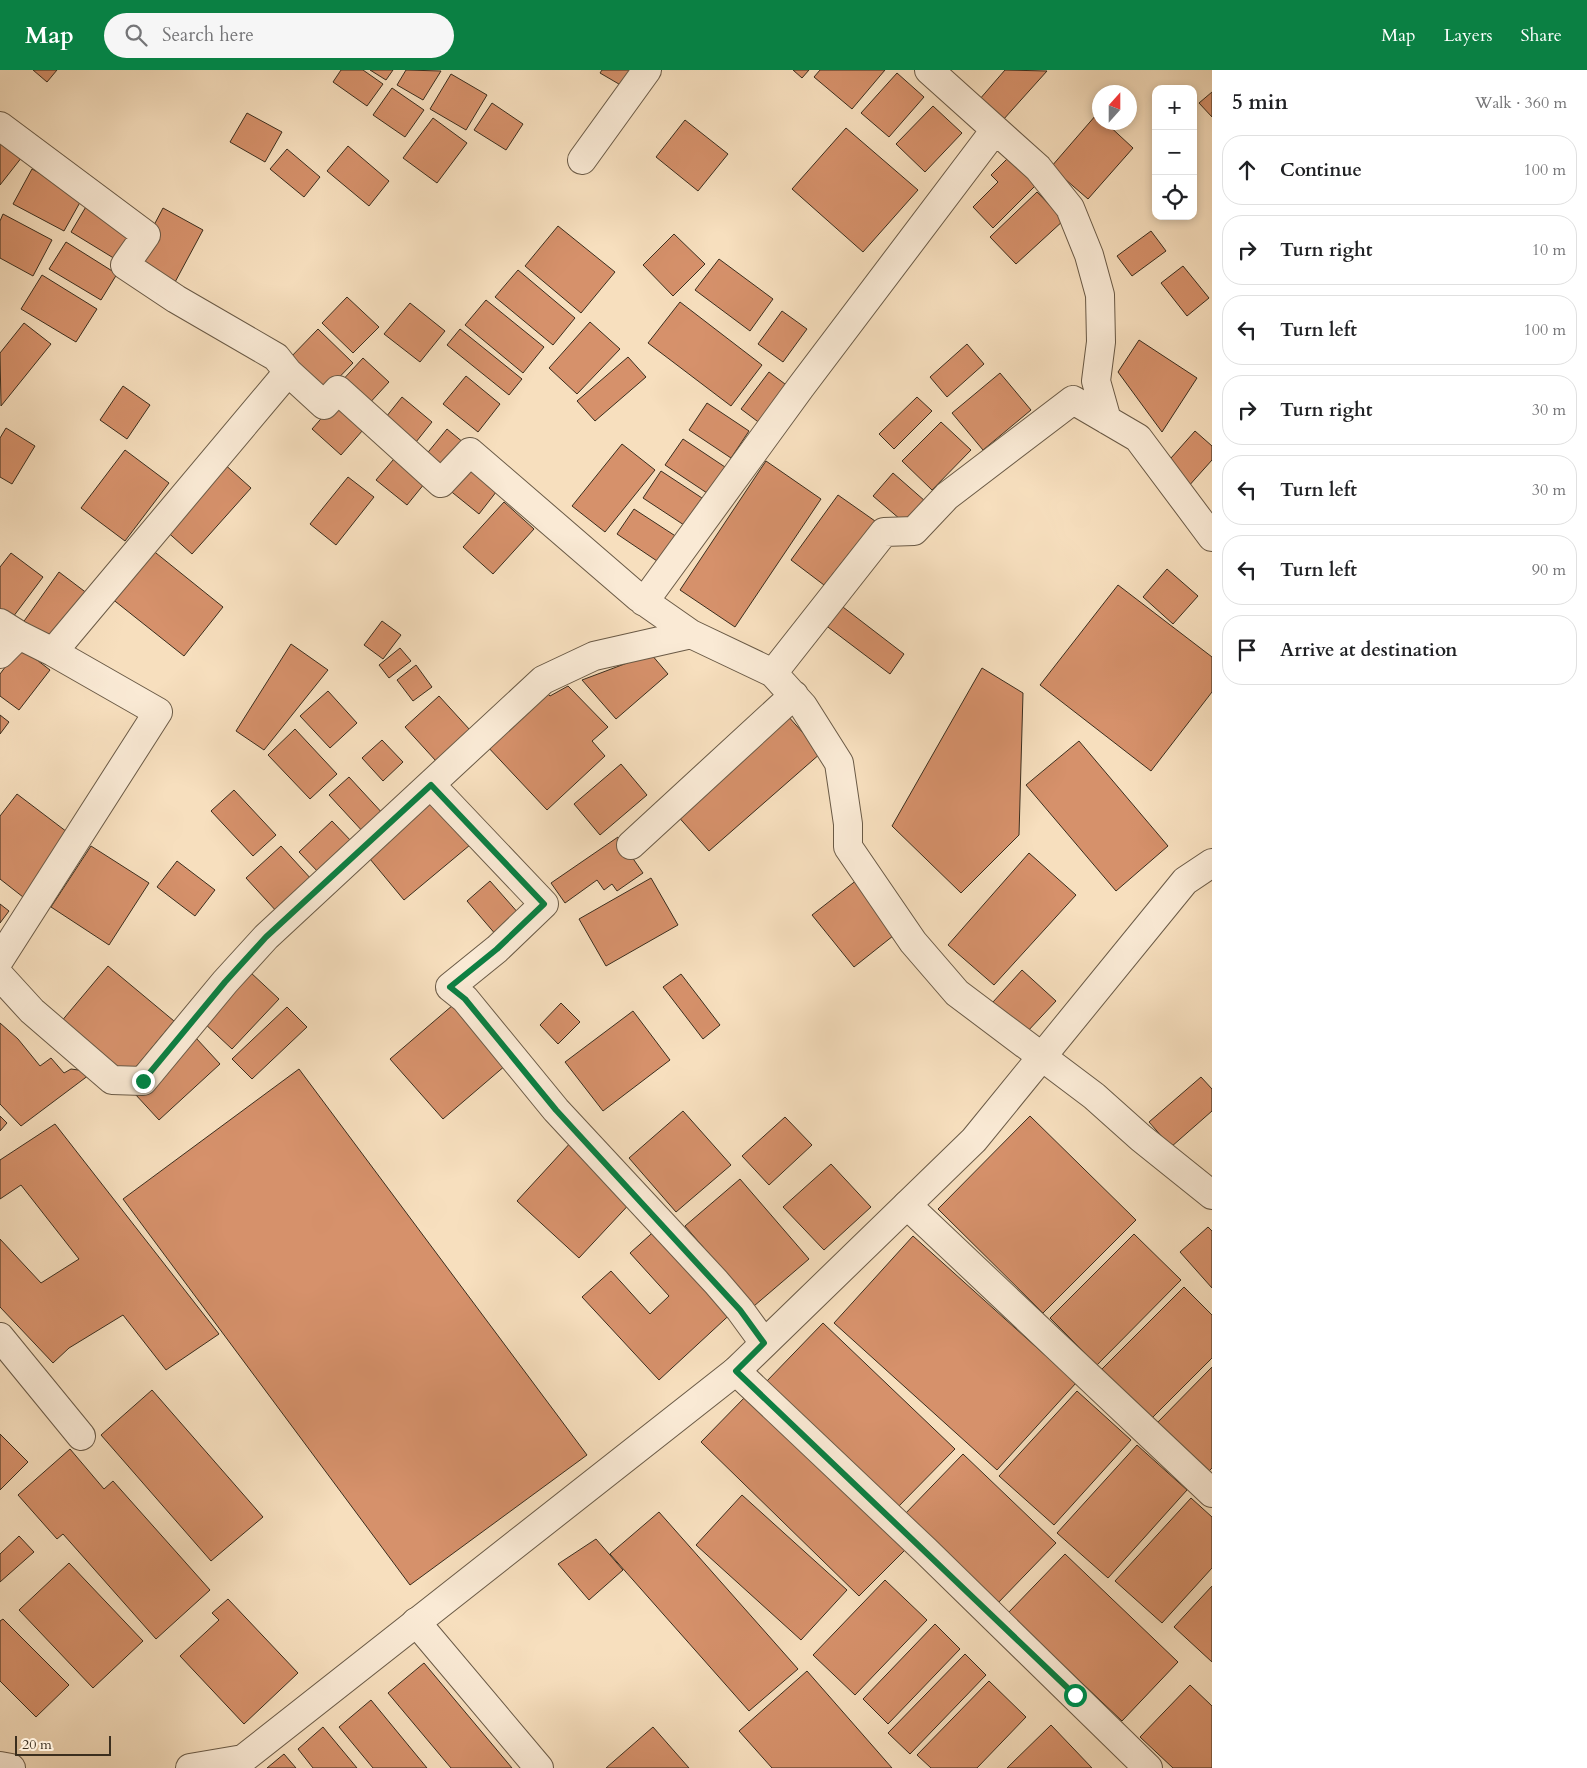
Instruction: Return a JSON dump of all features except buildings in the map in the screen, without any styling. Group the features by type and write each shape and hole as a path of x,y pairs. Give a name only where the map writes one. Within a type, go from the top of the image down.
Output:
{"street":[{"path":"582,160 647,70"},
{"path":"929,70 1038,168 1070,208 1089,255 1100,295 1101,342 1096,381 1107,420"},
{"path":"0,126 146,235 125,265 176,299 276,357 288,372 324,405 338,390 441,484 470,452 644,602 691,634 773,673 803,706 839,763 848,824 848,847 913,942 957,993 1094,1096 1141,1138 1212,1195"},
{"path":"644,602 800,388 995,130"},
{"path":"53,652 288,372"},
{"path":"773,673 884,532 914,531 947,496 1073,400 1138,438 1212,537"},
{"path":"0,654 10,629 158,712 0,959"},
{"path":"0,976 32,1011 112,1080 143,1081 225,982 266,937 543,680 594,656 691,634"},
{"path":"631,845 794,696"},
{"path":"431,785 544,904 497,949 450,987 470,1006 556,1110 716,1282 764,1343"},
{"path":"190,1768 238,1763 736,1371 974,1140 1185,881 1212,863"},
{"path":"907,1205 1212,1494"},
{"path":"0,1337 81,1436"},
{"path":"736,1371 926,1551 1148,1768"},
{"path":"416,1622 539,1768"},
{"path":"0,1766 11,1768"}],"route":[{"path":"143,1081 225,982 266,937 431,785 544,904 497,949 450,987 465,999 556,1110 740,1310 764,1343 736,1371 1075,1695"}]}
